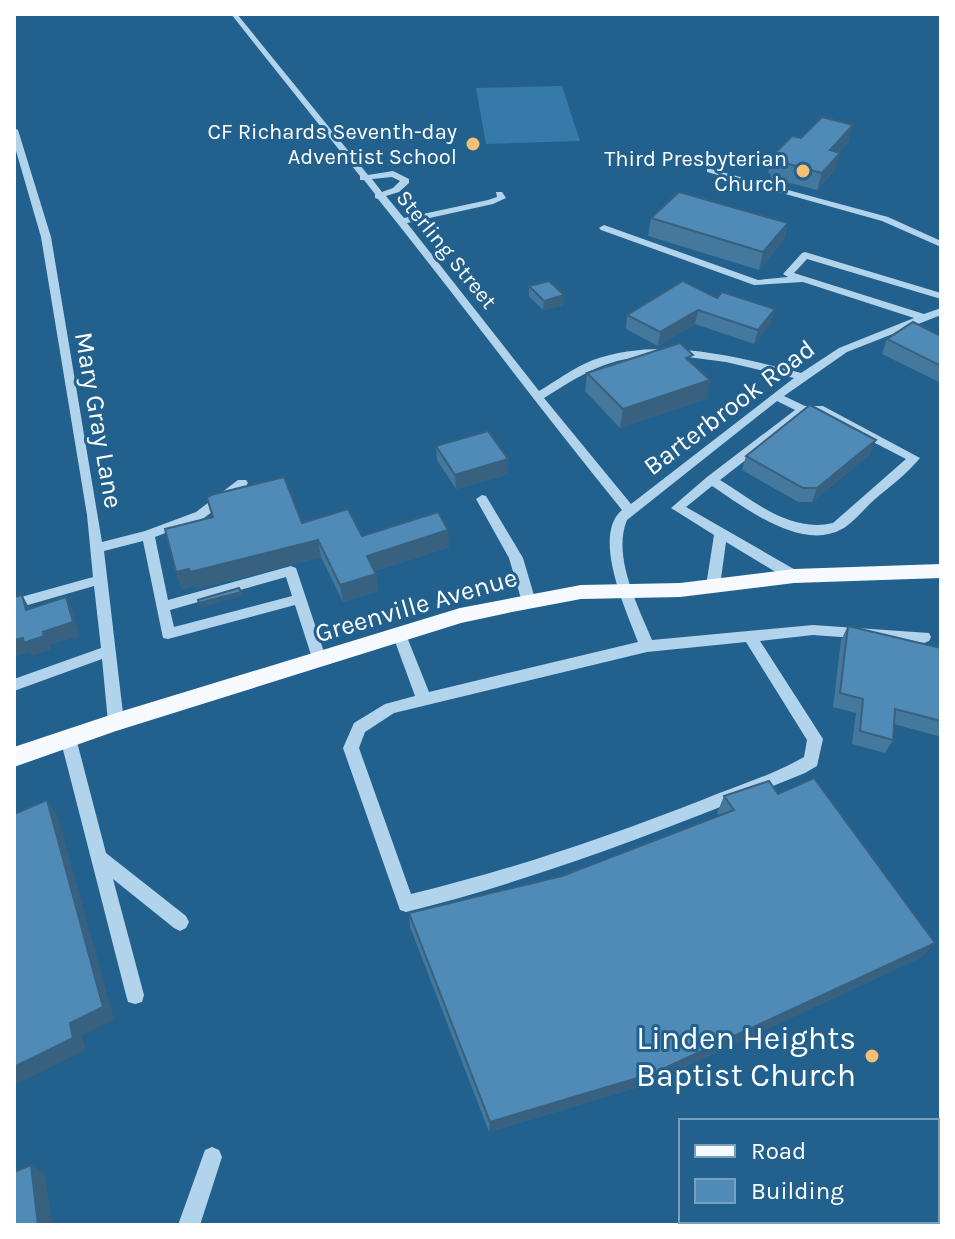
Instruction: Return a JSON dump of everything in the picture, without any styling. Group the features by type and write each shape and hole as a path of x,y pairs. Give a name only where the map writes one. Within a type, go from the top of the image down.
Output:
{"main road":[{"name":"Greenville Avenue","path":"14,757 116,722 460,616 529,602 581,592 713,586 794,576 941,571"}],"street":[{"name":"Sterling Street","path":"234,14 629,510"},
{"name":"Mary Gray Lane","path":"14,130 46,237 96,548 116,722"},
{"path":"710,170 885,219 941,244"},
{"path":"363,178 393,174 406,181 396,190 378,196"},
{"path":"400,222 490,202 502,198 499,194"},
{"path":"604,228 757,283 804,279"},
{"path":"922,317 788,274 805,255 941,296"},
{"name":"Barterbrook Road","path":"629,510 802,377 861,340 941,311"},
{"path":"537,397 595,363 619,356 678,352 715,355 802,377"},
{"path":"711,480 786,524 809,532 837,526 914,458 872,437 851,436 776,396"},
{"path":"794,576 677,508 803,410"},
{"path":"96,548 148,535 200,515 242,483"},
{"path":"482,499 516,558 529,602"},
{"path":"629,510 617,523 614,533 626,592 647,646"},
{"path":"148,535 168,634 300,599"},
{"path":"713,586 720,535"},
{"path":"163,607 291,571 320,661"},
{"path":"14,604 99,580"},
{"path":"749,635 815,739 811,761 545,868 479,888 406,904 351,748 359,728 390,708 647,646 749,635 813,630 924,637"},
{"path":"400,636 424,699"},
{"path":"14,685 106,652"},
{"path":"68,738 135,995"},
{"path":"99,858 180,922"},
{"path":"189,1225 212,1157"}],"shaded area":[{"path":"562,86 580,141 486,144 476,88"}],"building":[{"path":"822,117 853,125 830,150 840,153 822,173 774,160 778,157 772,156 792,136 801,138"},
{"path":"679,192 788,223 763,252 651,218"},
{"path":"549,281 564,295 544,301 529,286"},
{"path":"683,281 717,298 722,292 775,309 758,330 698,310 660,332 627,315"},
{"path":"913,322 941,336 941,366 887,339"},
{"path":"680,343 693,355 686,358 710,380 623,409 587,373"},
{"path":"810,405 876,440 817,488 803,488 746,456"},
{"path":"488,431 508,459 455,475 436,446"},
{"path":"284,477 302,523 348,509 362,536 438,512 448,530 367,556 376,574 340,585 318,540 190,572 189,569 176,572 165,529 213,517 207,498 211,495"},
{"path":"239,588 241,592 199,603 198,600"},
{"path":"22,595 26,610 66,597 73,622 43,632 44,636 24,643 23,638 14,640 14,597"},
{"path":"848,626 941,648 941,721 895,709 893,740 860,731 863,699 840,693"},
{"path":"814,778 935,943 654,1073 490,1122 409,913 562,876 734,810 724,796 769,781 778,794"},
{"path":"47,800 103,1007 70,1023 73,1038 14,1067 14,814"},
{"path":"31,1165 38,1225 14,1225 14,1172"}],"place":[{"name":"CF Richards Seventh-day Adventist School","path":"473,144"},
{"name":"Third Presbyterian Church","path":"803,171"},
{"name":"Linden Heights Baptist Church","path":"872,1056"}]}
